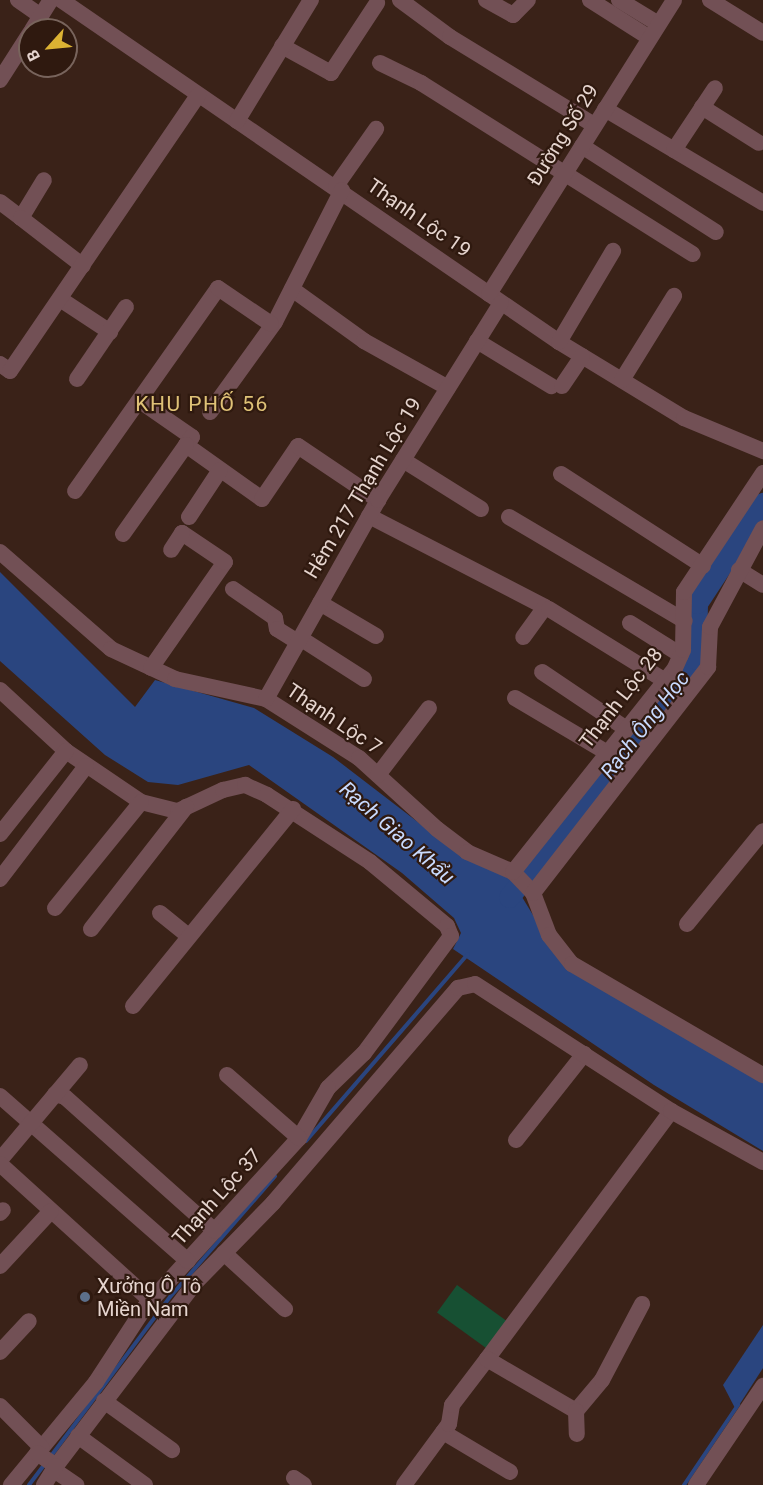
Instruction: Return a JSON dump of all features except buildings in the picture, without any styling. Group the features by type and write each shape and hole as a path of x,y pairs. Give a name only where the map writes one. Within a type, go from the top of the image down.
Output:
{"street":[{"path":"18,0 29,18"},
{"path":"39,18 51,0"},
{"name":"Thạnh Lộc 19","path":"61,0 198,95 339,188 559,342 684,417 763,451"},
{"path":"237,121 311,0"},
{"path":"400,0 594,124"},
{"path":"486,0 513,15 528,0"},
{"path":"590,0 653,30"},
{"name":"Đường Số 29","path":"495,298 564,173 674,0"},
{"path":"710,0 763,33"},
{"path":"622,1 653,30"},
{"path":"282,46 331,73 377,3"},
{"path":"0,80 18,51"},
{"path":"380,63 421,82 693,254"},
{"path":"674,150 715,88"},
{"path":"1,366 10,370 198,95"},
{"path":"702,107 759,143"},
{"path":"604,109 763,203"},
{"path":"210,412 271,324 292,289 339,188 376,129"},
{"path":"582,146 717,232"},
{"path":"21,218 44,180"},
{"path":"0,202 83,266"},
{"path":"559,342 613,251"},
{"path":"75,491 218,288 271,324"},
{"path":"292,289 364,341 448,388"},
{"path":"622,380 674,296"},
{"name":"Hẻm 217 Thạnh Lộc 19","path":"266,699 293,638 320,603 378,500 477,340 495,298"},
{"path":"60,299 110,332"},
{"path":"77,379 126,308"},
{"path":"477,340 556,386 582,356"},
{"path":"123,534 192,437 140,401"},
{"path":"186,445 262,500 298,446 378,500"},
{"path":"403,459 481,509"},
{"path":"189,517 220,470"},
{"name":"Thạnh Lộc 28","path":"513,872 664,680 681,655 684,592 763,473"},
{"path":"561,474 703,566"},
{"path":"369,516 545,607 523,637"},
{"path":"509,517 684,621"},
{"path":"533,893 708,667 710,627 763,528"},
{"path":"151,668 225,561 182,533 171,550"},
{"name":"Thạnh Lộc 7","path":"0,552 111,649 175,679 266,699 378,775 468,852 513,872"},
{"path":"739,570 763,585"},
{"path":"233,589 275,618 293,638 364,680"},
{"path":"320,603 376,636"},
{"path":"549,609 664,680"},
{"path":"630,623 681,655"},
{"path":"542,672 625,728"},
{"path":"0,690 66,751 141,802 178,811 222,790 245,785 293,809 133,1006"},
{"path":"514,698 606,752"},
{"path":"378,775 429,708"},
{"path":"0,834 66,751"},
{"path":"0,879 86,766"},
{"path":"55,908 141,802"},
{"path":"91,929 186,807"},
{"name":"Thạnh Lộc 37","path":"11,1485 47,1460 151,1301 299,1138 328,1088 364,1053 451,936 447,926 370,862 293,809"},
{"path":"687,924 763,831"},
{"path":"513,872 533,893 549,935 572,964 763,1075"},
{"path":"160,913 188,936"},
{"path":"44,1485 47,1460 78,1436 195,1283 458,988 475,984 671,1111 763,1162"},
{"path":"516,1140 584,1054"},
{"path":"80,1065 0,1162 151,1301"},
{"path":"227,1075 299,1138"},
{"path":"55,1094 64,1097 215,1231"},
{"path":"0,1096 33,1121 188,1261"},
{"path":"404,1485 443,1432 452,1405 671,1111"},
{"path":"0,1266 51,1211"},
{"path":"224,1253 285,1309"},
{"path":"571,1408 603,1380 642,1304"},
{"path":"0,1352 29,1321"},
{"path":"487,1359 571,1408 577,1434"},
{"path":"696,1485 763,1386"},
{"path":"104,1401 172,1450"},
{"path":"0,1406 47,1460 76,1485"},
{"path":"443,1432 510,1472"},
{"path":"78,1436 145,1485"}],"green space":[{"path":"457,1285 506,1321 486,1348 437,1313"}],"water":[{"name":"Rạch Giao Khẩu","path":"0,572 135,707 155,680 254,708 333,757 466,859 511,879 555,951 763,1081 763,1151 654,1085 453,949 461,933 454,918 402,873 249,765 178,785 148,782 105,755 0,661"},
{"path":"763,1325 763,1368 736,1410 723,1385"}],"waterway":[{"name":"Rạch Ông Học","path":"509,897 696,659 697,603 763,503"},
{"path":"306,1141 468,954"},
{"path":"51,1456 170,1297 275,1176"},
{"path":"684,1485 738,1405"},
{"path":"29,1485 45,1464"}],"place":[{"name":"Xưởng Ô Tô Miền Nam","path":"85,1297"}],"district":[{"name":"KHU PHỐ 56","path":"202,404"}]}
